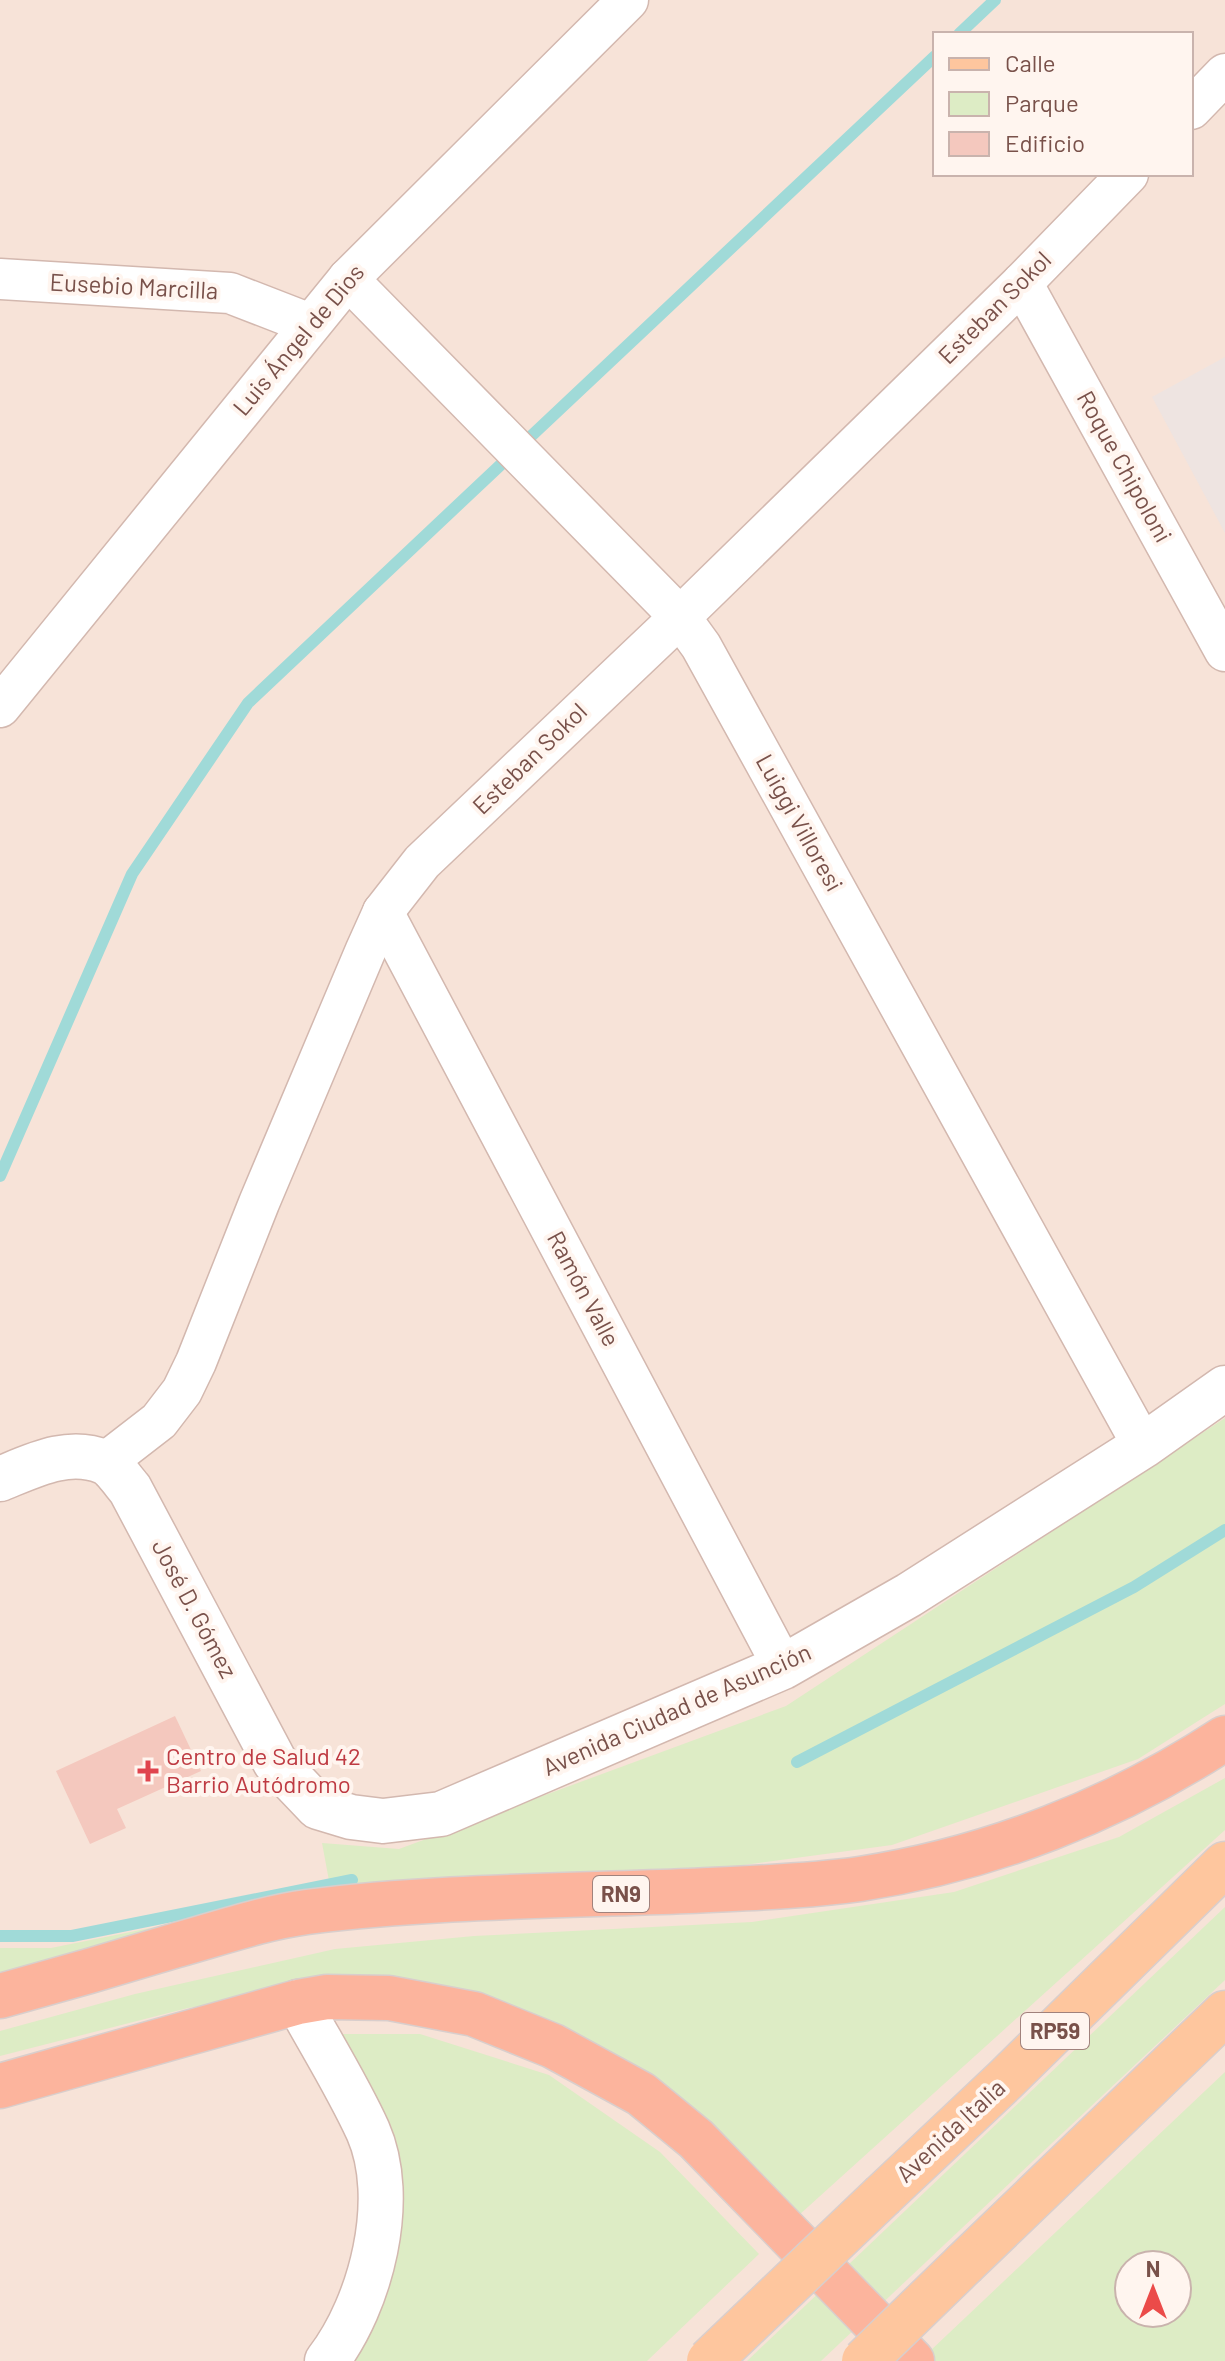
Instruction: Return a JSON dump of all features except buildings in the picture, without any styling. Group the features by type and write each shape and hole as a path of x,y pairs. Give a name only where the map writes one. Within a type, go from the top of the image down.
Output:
{"highway":[{"name":"RN9","path":"0,1996 241,1927 304,1913 402,1903 761,1887 859,1879 917,1867 986,1850 1074,1820 1174,1771 1225,1738"},
{"path":"0,2086 298,2002 327,1997 389,1998 474,2014 553,2046 641,2094 696,2139 912,2361"}],"main road":[{"name":"Avenida Italia","path":"709,2361 1006,2079 1225,1864"},
{"path":"864,2361 1225,2013"}],"street":[{"name":"Luis Ángel de Dios","path":"0,707 348,279 628,0"},
{"path":"1193,107 1225,74"},
{"name":"Esteban Sokol","path":"106,1462 159,1421 182,1391 383,912 422,862 680,617 1022,283 1126,176"},
{"name":"Eusebio Marcilla","path":"0,279 230,293 310,324"},
{"name":"Luiggi Villoresi","path":"348,279 680,617 709,660 1143,1446"},
{"name":"Roque Chipoloni","path":"1022,283 1225,651"},
{"name":"Ramón Valle","path":"383,912 783,1667"},
{"name":"Avenida Ciudad de Asunción","path":"275,1762 318,1807 351,1817 383,1821 441,1814 783,1667 909,1595 1143,1446 1225,1388"},
{"path":"0,1479 42,1461 71,1456 106,1462"},
{"name":"José D. Gómez","path":"106,1462 130,1489 275,1762"},
{"path":"298,2002 369,2133 381,2187 379,2235 366,2283 352,2323 327,2361"}],"shaded area":[{"path":"0,0 1225,0 1225,2361 0,2361"},
{"path":"1225,357 1225,533 1152,397"}],"green space":[{"path":"1225,1418 1225,1704 1138,1759 892,1845 655,1877 0,1977 0,1948 51,1948 225,1913 330,1886 322,1843 399,1849 786,1706"},
{"path":"1225,1778 1225,1830 788,2225 626,2079 328,1986 188,2008 0,2056 0,2031 135,1994 335,1949 474,1936 752,1922 954,1892 1119,1837"},
{"path":"1225,1907 1225,1980 821,2361 747,2361"},
{"path":"324,2034 420,2034 549,2075 660,2152 759,2254 647,2361 346,2361 375,2323 400,2234 390,2184"},
{"path":"1225,2072 1225,2361 929,2361 929,2352"}],"waterway":[{"path":"961,32 995,0"},
{"path":"527,440 933,58"},
{"path":"0,1176 132,874 248,703 512,454"},
{"path":"797,1762 1134,1587 1225,1530"},
{"path":"0,1936 72,1936 352,1880"}],"place":[{"name":"Centro de Salud 42 Barrio Autódromo","path":"148,1771"}]}
